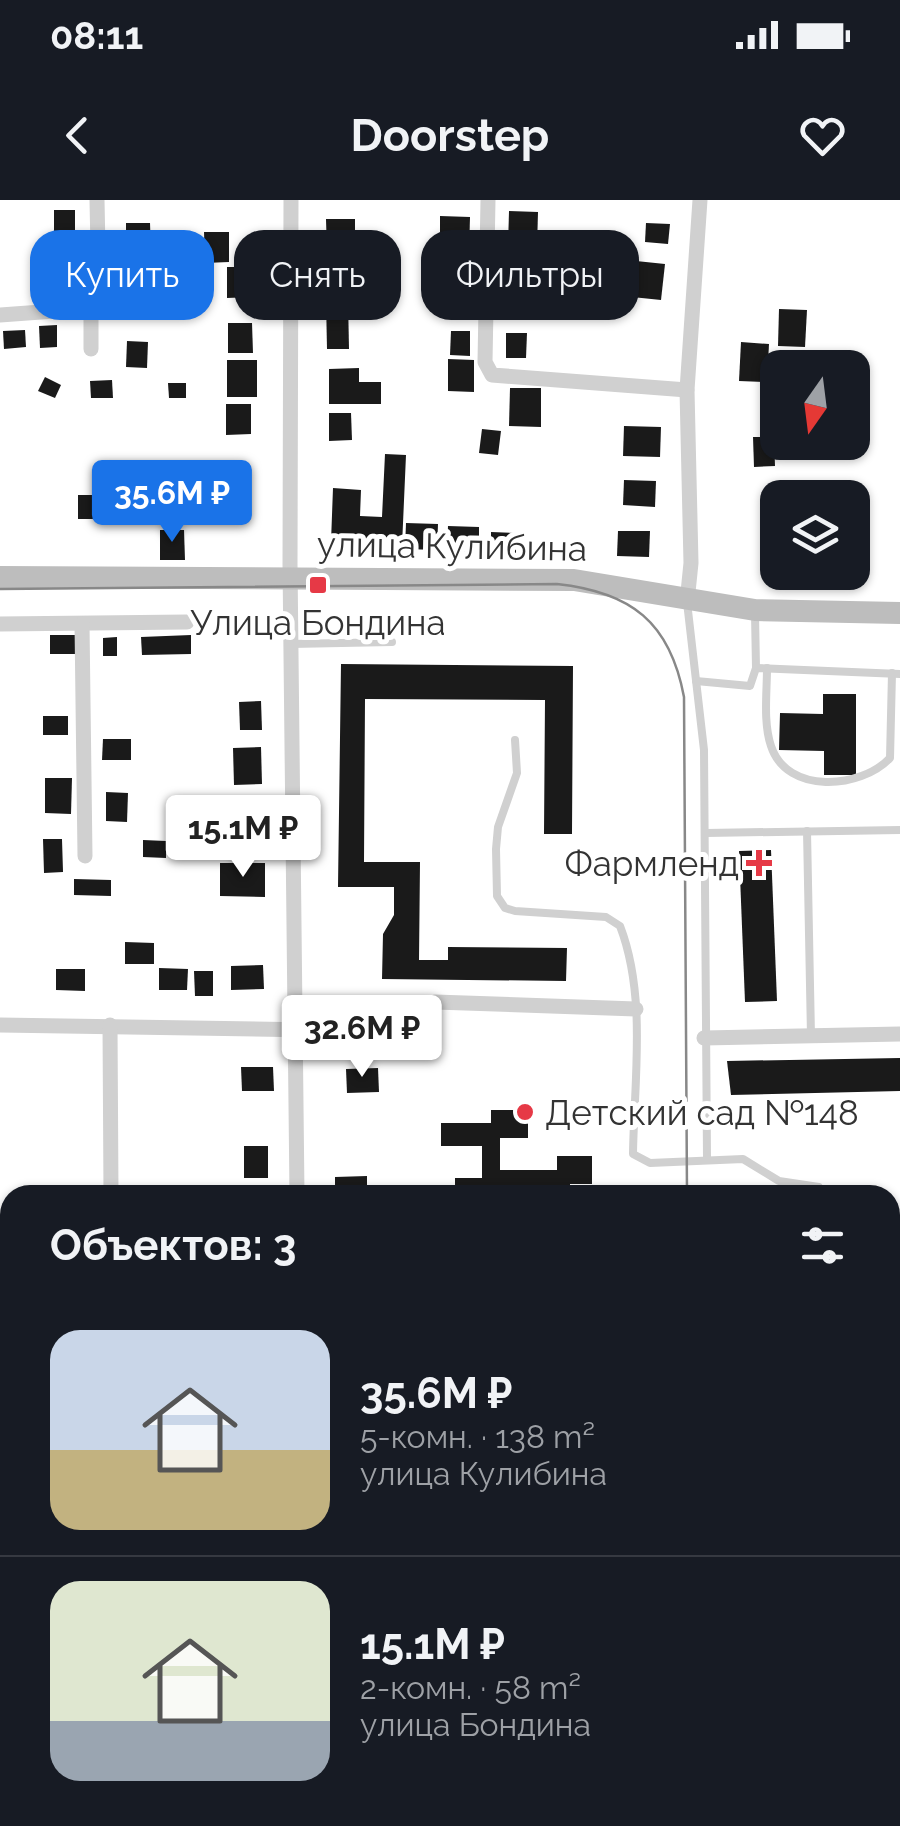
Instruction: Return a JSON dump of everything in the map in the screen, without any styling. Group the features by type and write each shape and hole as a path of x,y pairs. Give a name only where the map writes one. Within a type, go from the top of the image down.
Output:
{"main road":[{"name":"улица Кулибина","path":"0,577 574,580 687,602 755,610 900,612"}],"street":[{"path":"97,200 98,230"},
{"path":"291,200 290,579 297,1185"},
{"path":"488,200 485,362 492,374 687,390"},
{"path":"687,602 691,563 687,390 700,200"},
{"path":"0,315 30,314"},
{"path":"91,320 91,348"},
{"path":"0,624 187,622"},
{"path":"82,624 85,856"},
{"path":"0,1025 381,1031 414,1008 435,1002 636,1009"},
{"path":"110,1025 111,1185"},
{"path":"704,1038 900,1034"}],"lane":[{"path":"687,602 706,832 707,1158"},
{"path":"696,681 750,686 756,680 755,610"},
{"path":"291,644 392,642"},
{"path":"756,668 767,668 896,674 890,758 858,780 822,782 780,763 772,748 767,668"},
{"path":"516,740 517,773 498,828 498,896 505,908 515,912 614,920 631,961 636,1009 633,1154 650,1163 743,1159 779,1182 803,1185"},
{"path":"706,832 900,830"},
{"path":"807,831 811,1036"}],"building":[{"path":"54,210 75,210 75,230 54,230"},
{"path":"509,211 538,212 537,230 508,230"},
{"path":"440,216 470,217 470,230 440,230"},
{"path":"326,219 355,219 355,230 326,230"},
{"path":"126,223 150,223 150,230 126,230"},
{"path":"646,223 670,224 668,244 645,242"},
{"path":"214,232 229,232 229,262 214,263"},
{"path":"639,261 665,264 661,300 639,298"},
{"path":"227,267 234,267 234,298 227,298"},
{"path":"779,309 807,310 805,347 778,346"},
{"path":"326,320 348,320 349,349 327,349"},
{"path":"228,323 252,323 253,353 228,353"},
{"path":"57,325 57,347 40,348 39,326"},
{"path":"25,330 26,347 4,349 3,331"},
{"path":"451,331 470,331 470,356 450,355"},
{"path":"506,333 527,333 526,358 506,358"},
{"path":"127,341 148,342 147,368 126,367"},
{"path":"741,342 769,344 769,350 760,350 760,382 739,381"},
{"path":"448,359 474,360 474,392 448,391"},
{"path":"227,360 257,360 257,397 227,397"},
{"path":"359,368 359,382 381,382 381,404 329,404 329,369"},
{"path":"45,377 61,385 55,398 38,391"},
{"path":"112,380 113,398 91,398 90,381"},
{"path":"168,383 186,383 186,398 169,398"},
{"path":"510,388 541,388 541,427 509,426"},
{"path":"226,404 251,404 251,434 226,435"},
{"path":"329,413 351,413 352,440 329,441"},
{"path":"624,426 661,427 660,457 623,456"},
{"path":"482,429 501,431 498,455 479,453"},
{"path":"753,437 760,437 760,460 775,460 775,466 754,467"},
{"path":"385,454 406,455 402,546 331,542 333,488 361,490 360,516 382,517"},
{"path":"102,473 132,473 132,498 102,498"},
{"path":"624,480 656,481 655,507 623,505"},
{"path":"78,495 98,495 98,519 78,519"},
{"path":"406,523 438,524 437,550 405,549"},
{"path":"448,526 479,527 479,553 447,552"},
{"path":"160,530 184,530 185,560 160,560"},
{"path":"618,531 650,531 649,557 617,556"},
{"path":"491,532 516,533 516,554 491,553"},
{"path":"50,635 75,635 75,654 50,654"},
{"path":"191,635 191,654 142,655 141,637"},
{"path":"117,637 117,656 103,656 103,638"},
{"path":"341,664 573,666 572,834 544,834 545,700 365,699 364,862 420,862 419,960 448,960 448,947 567,948 566,981 382,979 383,934 394,915 394,887 338,887"},
{"path":"823,694 856,694 856,775 824,775 824,751 779,750 780,713 823,714"},
{"path":"261,701 262,730 240,730 239,702"},
{"path":"43,716 68,716 68,735 43,735"},
{"path":"103,739 131,739 131,760 102,760"},
{"path":"261,747 262,784 234,785 233,748"},
{"path":"45,778 72,778 71,814 45,813"},
{"path":"106,792 128,793 127,822 106,821"},
{"path":"43,839 62,839 63,872 44,873"},
{"path":"143,840 166,841 166,858 143,857"},
{"path":"771,850 777,1001 745,1002 739,851"},
{"path":"220,863 265,863 265,897 220,896"},
{"path":"74,879 111,880 111,896 74,895"},
{"path":"125,942 154,943 154,964 125,964"},
{"path":"263,965 264,989 231,990 231,966"},
{"path":"159,968 188,969 187,990 159,990"},
{"path":"56,969 85,969 85,991 56,990"},
{"path":"194,971 213,971 213,996 195,996"},
{"path":"900,1058 900,1091 731,1095 727,1061"},
{"path":"241,1067 273,1067 274,1091 242,1091"},
{"path":"378,1068 379,1092 347,1093 346,1069"},
{"path":"491,1110 528,1110 528,1138 500,1138 500,1170 557,1170 557,1156 592,1156 592,1184 455,1185 455,1178 482,1178 482,1146 441,1146 441,1123 491,1123"},
{"path":"244,1146 268,1146 268,1178 244,1178"},
{"path":"367,1176 367,1185 335,1185 335,1177"}],"tram line":[{"path":"0,589 557,584 606,594 643,615 669,649 684,697 687,1185"}],"place":[{"name":"Улица Бондина","path":"318,585"},
{"name":"Фармленд","path":"759,863"},
{"name":"Детский сад №148","path":"525,1112"}]}
